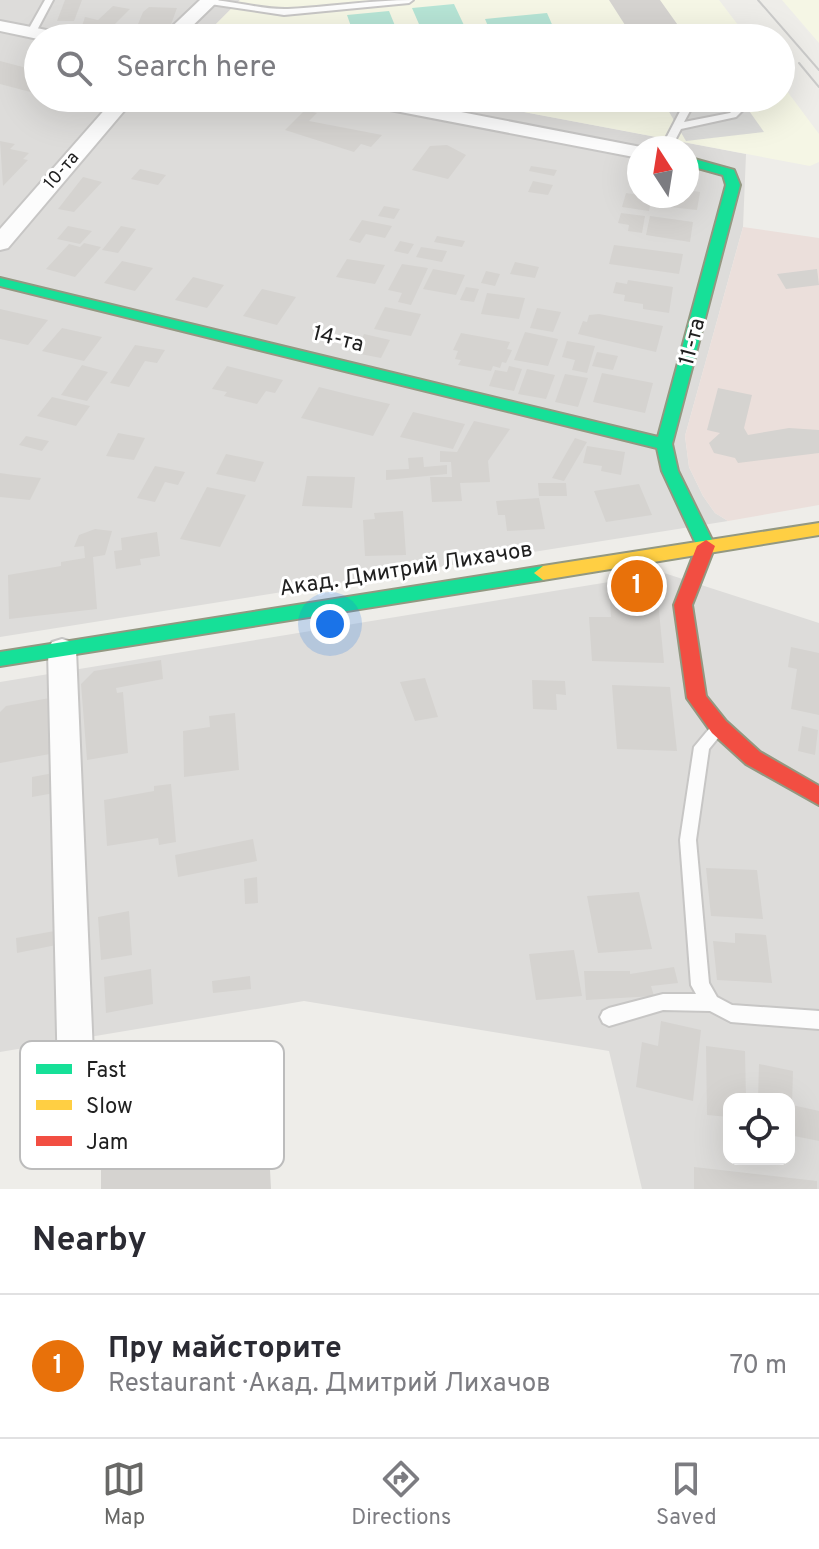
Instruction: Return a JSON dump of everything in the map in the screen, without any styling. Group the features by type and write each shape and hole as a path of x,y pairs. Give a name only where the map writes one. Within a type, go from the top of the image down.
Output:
{"street":[{"path":"184,24 210,0"},
{"path":"0,26 24,30"},
{"name":"10-та","path":"0,243 113,112"},
{"path":"432,112 627,150"},
{"name":"11-та","path":"664,444 733,185 729,173 699,164"},
{"name":"14-та","path":"0,282 664,444"},
{"path":"664,444 670,471 706,546 683,605 697,698 719,727 753,758 819,796"},
{"name":"Акад. Дмитрий Лихачов","path":"0,659 819,529"},
{"path":"62,650 75,1041"}],"lane":[{"path":"36,24 49,0"},
{"path":"210,0 284,12 409,0"},
{"path":"672,136 685,112"},
{"path":"677,127 736,112"},
{"path":"711,1003 700,985 688,840 702,747 719,727"},
{"path":"609,1017 663,1002 711,1003 731,1013 819,1020"}],"shaded area":[{"path":"0,0 240,0 216,24 24,24 24,112 524,112 651,136 627,136 627,208 699,208 699,145 746,154 743,227 685,436 689,467 715,513 728,521 0,637"},
{"path":"240,0 719,0 737,24 216,24"},
{"path":"782,0 819,0 819,43"},
{"path":"795,102 819,134 819,162 810,166 699,145 699,136 651,136 524,112 795,112"},
{"path":"669,112 750,112 764,132 699,140 699,136 683,136"},
{"path":"743,227 819,238 819,505 728,521 715,513 703,496 689,467 685,436"},
{"path":"664,573 819,623 819,1189 642,1189 609,1051 304,1001 66,1041 20,1041 20,1049 0,1052 0,682"}],"green space":[{"path":"454,4 463,24 419,24 412,8"},
{"path":"389,11 394,24 350,24 347,15"},
{"path":"547,13 552,24 487,24 485,19"}],"building":[{"path":"65,0 82,0 74,21 57,21"},
{"path":"609,0 660,0 677,24 624,24"},
{"path":"113,6 130,9 115,24 83,24 85,17 98,20"},
{"path":"149,7 177,8 171,24 138,24"},
{"path":"0,61 24,67 24,90 0,84"},
{"path":"303,112 313,112 317,113 309,121 382,135 371,147 361,144 354,152 285,130"},
{"path":"0,141 15,144 10,149 29,153 23,159 28,160 3,186"},
{"path":"447,145 466,155 448,179 412,170 430,146"},
{"path":"531,166 557,170 554,176 529,171"},
{"path":"140,169 166,175 158,185 131,179"},
{"path":"83,177 102,182 74,212 58,209"},
{"path":"533,181 553,185 548,195 528,192"},
{"path":"626,193 627,193 627,208 622,207"},
{"path":"384,206 400,209 394,219 378,216"},
{"path":"621,213 645,216 642,233 628,231 629,225 618,223"},
{"path":"650,216 693,222 690,242 646,235"},
{"path":"362,220 392,226 385,238 366,234 360,243 349,240"},
{"path":"68,226 92,231 80,244 57,239"},
{"path":"121,226 136,229 118,253 102,250"},
{"path":"437,236 465,241 462,247 434,242"},
{"path":"400,241 414,244 408,254 394,251"},
{"path":"84,243 101,247 75,277 46,269 69,244 80,247"},
{"path":"614,245 683,254 679,274 609,264"},
{"path":"421,247 447,251 442,262 416,257"},
{"path":"347,259 385,265 375,284 336,277"},
{"path":"122,261 153,268 135,291 104,283"},
{"path":"515,262 539,267 535,278 510,274"},
{"path":"402,264 428,268 411,305 398,302 402,293 388,290"},
{"path":"433,269 465,275 456,295 423,289"},
{"path":"817,269 819,285 786,289 777,274"},
{"path":"486,271 500,274 495,286 481,283"},
{"path":"193,277 224,285 207,308 175,300"},
{"path":"628,280 673,287 669,313 643,309 643,304 624,301 625,295 613,293 616,282 627,284"},
{"path":"466,287 479,289 474,302 460,300"},
{"path":"262,289 296,297 277,325 243,316"},
{"path":"487,293 525,298 519,319 481,314"},
{"path":"385,307 421,314 411,336 374,329"},
{"path":"537,308 561,312 553,332 530,328"},
{"path":"0,309 48,320 28,345 0,339"},
{"path":"599,314 663,326 656,352 578,334 589,315"},
{"path":"62,328 102,337 84,361 42,351"},
{"path":"525,332 558,339 548,366 514,360"},
{"path":"461,333 510,342 507,349 512,350 506,363 502,362 500,368 493,366 491,371 458,365 461,360 455,359 458,351 453,350"},
{"path":"364,334 390,340 381,358 355,353"},
{"path":"567,341 595,346 587,373 572,370 575,360 562,357"},
{"path":"135,345 165,350 157,363 145,361 129,387 110,383"},
{"path":"597,352 618,356 613,370 592,366"},
{"path":"82,365 108,372 87,401 61,395"},
{"path":"227,366 283,380 275,393 266,391 257,404 224,396 227,392 212,389"},
{"path":"509,366 522,369 514,391 489,386 495,370 507,372"},
{"path":"527,369 555,375 546,399 518,394"},
{"path":"602,373 653,383 645,413 593,402"},
{"path":"565,374 588,378 578,407 555,402"},
{"path":"319,387 390,404 373,436 301,418"},
{"path":"718,388 752,395 744,428 748,435 789,428 819,430 819,453 738,463 735,458 714,453 709,443 720,433 707,430"},
{"path":"52,397 90,406 76,426 37,416"},
{"path":"413,412 465,424 453,449 400,437"},
{"path":"474,421 510,429 488,461 490,482 460,483 462,501 432,502 430,477 452,477 451,462 440,462 440,451 457,452"},
{"path":"118,433 145,438 134,460 106,456"},
{"path":"26,436 49,441 42,451 19,445"},
{"path":"575,438 587,442 564,481 552,478"},
{"path":"587,446 625,452 621,475 601,471 602,466 583,463"},
{"path":"226,454 264,462 255,482 216,474"},
{"path":"423,457 424,467 447,465 447,474 386,480 386,470 409,469 408,458"},
{"path":"155,466 185,472 178,485 165,482 155,502 137,498"},
{"path":"0,473 41,478 30,500 0,497"},
{"path":"307,476 355,477 352,508 302,506"},
{"path":"538,483 566,483 567,496 539,496"},
{"path":"639,484 652,515 606,522 594,491"},
{"path":"207,487 246,495 220,547 180,539"},
{"path":"539,498 545,529 507,531 505,515 498,515 496,501"},
{"path":"403,511 406,555 365,556 363,520 375,519 374,513"},
{"path":"95,529 112,531 105,555 93,557 97,609 9,619 8,575 61,566 61,562 85,558 84,546 74,547 79,535"},
{"path":"157,532 160,556 140,559 141,565 116,569 114,551 122,550 121,538"},
{"path":"648,594 658,601 664,663 592,661 589,617 611,617 610,599"},
{"path":"791,647 819,653 819,715 791,709 797,669 788,667"},
{"path":"161,660 163,679 116,688 117,693 123,692 128,753 87,760 81,684 94,671"},
{"path":"425,678 438,717 415,721 400,682"},
{"path":"532,680 565,681 566,695 556,694 557,710 533,709"},
{"path":"612,685 670,687 677,751 617,749"},
{"path":"55,697 57,729 49,731 50,754 0,763 0,712 6,706"},
{"path":"235,713 239,770 184,777 183,731 210,727 209,716"},
{"path":"802,726 818,730 815,755 798,751"},
{"path":"59,772 60,792 32,797 32,777"},
{"path":"171,784 176,842 159,845 158,838 107,846 104,800 154,791 154,786"},
{"path":"253,839 257,861 178,877 175,855"},
{"path":"706,868 757,870 763,919 711,916"},
{"path":"257,877 258,903 245,904 244,879"},
{"path":"639,892 652,949 598,953 587,896"},
{"path":"129,911 132,955 101,960 98,917"},
{"path":"60,930 61,944 17,953 16,938"},
{"path":"735,933 766,935 772,983 717,980 713,941 735,943"},
{"path":"574,950 582,996 536,1000 529,954"},
{"path":"674,967 678,983 651,986 654,996 586,1000 584,971 630,971 630,974"},
{"path":"151,969 153,1004 106,1013 104,977"},
{"path":"250,976 251,989 213,993 212,981"},
{"path":"661,1021 701,1030 693,1101 636,1087 642,1042 658,1046"},
{"path":"706,1046 745,1051 746,1093 723,1093 723,1116 707,1115"},
{"path":"759,1064 793,1071 792,1093 758,1093"},
{"path":"795,1106 819,1111 819,1141 795,1136"},
{"path":"694,1167 817,1181 817,1189 694,1189"},
{"path":"101,1169 270,1169 271,1189 101,1189"}],"tram line":[{"path":"758,0 779,24"},
{"path":"795,42 819,70"},
{"path":"799,63 819,87"}],"traffic: fast":[{"path":"699,164 729,173 733,185 664,444 670,471 706,546"},
{"path":"0,282 664,444"},
{"path":"0,659 543,573"}],"traffic: slow":[{"path":"543,573 819,529"}],"traffic: jam":[{"path":"706,546 683,605 697,698 719,727 753,758 819,796"}],"place":[{"name":"Пру майсторите","path":"637,586"}]}
